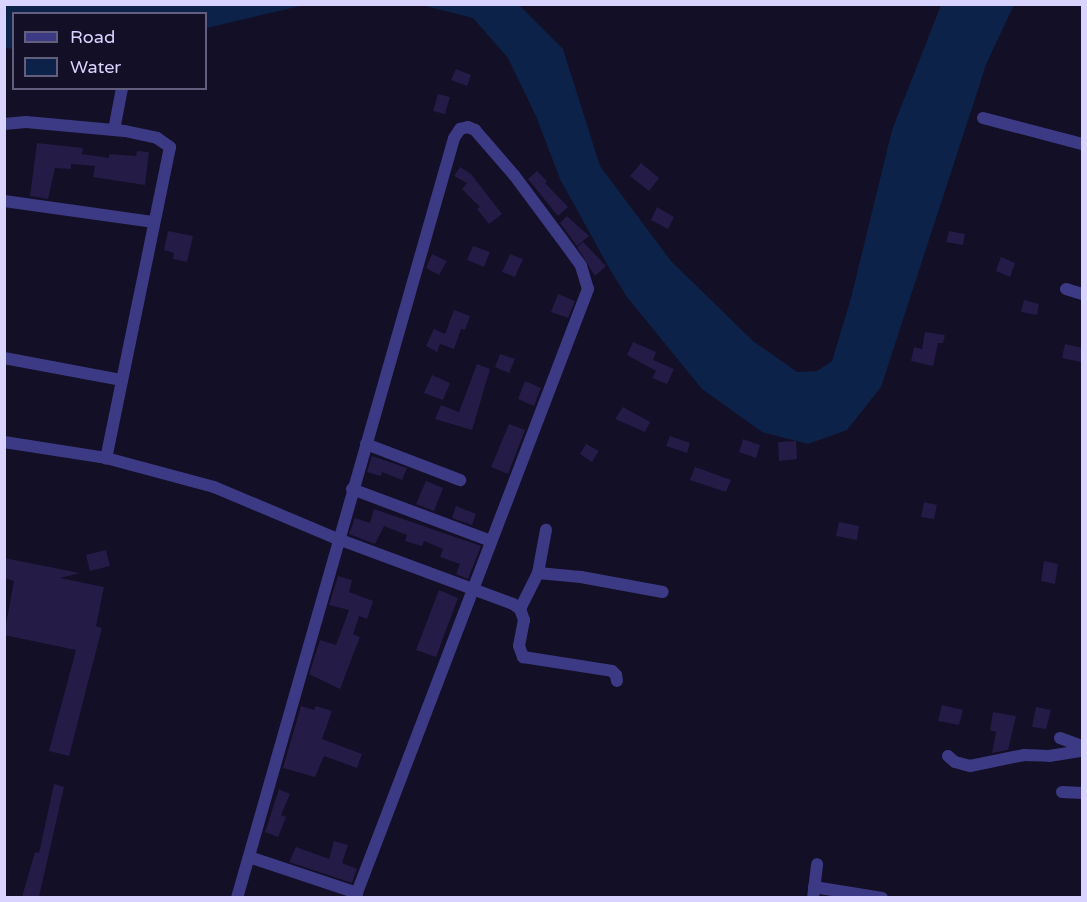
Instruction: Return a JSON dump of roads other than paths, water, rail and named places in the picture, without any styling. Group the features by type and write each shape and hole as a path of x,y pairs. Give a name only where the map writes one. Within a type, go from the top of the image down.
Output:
{"street":[{"path":"114,130 122,90"},
{"path":"983,118 1083,144"},
{"path":"4,123 26,122 114,130 157,138 170,147 106,458"},
{"path":"237,897 454,138 460,129 468,127 475,130 514,176 581,266 588,283 582,311 472,588 356,895 249,857"},
{"path":"4,201 153,222"},
{"path":"1066,289 1083,294"},
{"path":"4,358 122,380"},
{"path":"4,442 106,458 214,487 338,539 472,588 520,609 524,620 519,650 525,659 612,671 617,681"},
{"path":"366,444 460,480"},
{"path":"352,489 491,541"},
{"path":"520,609 538,573 546,530"},
{"path":"538,573 556,573 663,591"},
{"path":"1060,738 1083,748"},
{"path":"948,756 961,764 970,766 1024,755 1049,756 1083,748"},
{"path":"1062,792 1083,793"},
{"path":"817,864 814,892 882,897"}],"water":[{"path":"5,4 305,5 207,28 207,12 12,12 12,49 5,48"},
{"path":"422,5 519,5 563,49 600,166 671,261 753,341 797,372 817,371 832,361 851,298 892,130 941,5 1014,5 987,62 881,387 847,430 808,444 762,432 702,389 627,297 608,266 560,179 536,116 508,58 473,18"}]}
